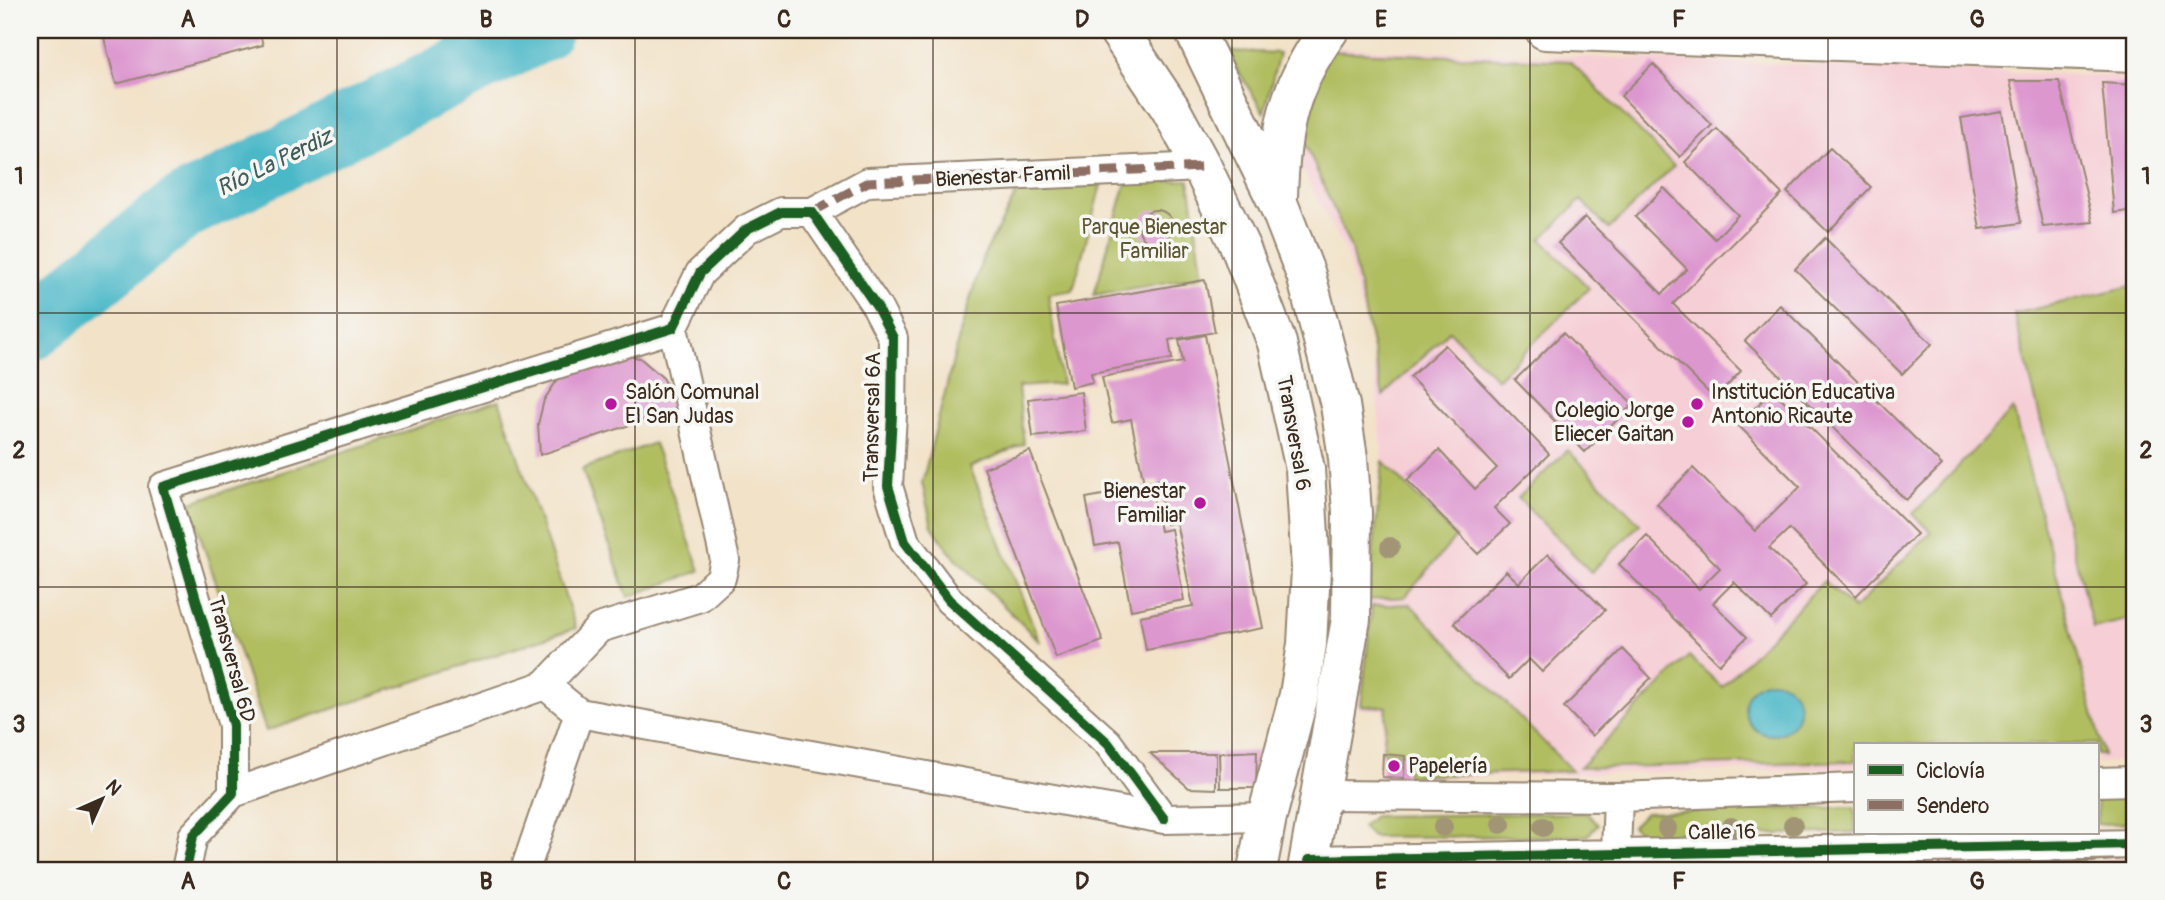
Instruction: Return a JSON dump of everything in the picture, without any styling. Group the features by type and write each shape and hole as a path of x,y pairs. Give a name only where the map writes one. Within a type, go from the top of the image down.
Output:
{"main road":[{"name":"Transversal 6","path":"1118,30 1170,108 1241,249 1277,343 1305,470 1311,569 1307,645 1299,695 1267,817 1257,870"},
{"path":"1194,30 1278,203 1306,275 1340,405 1348,458 1352,512 1351,619 1308,865"},
{"path":"1278,203 1279,153 1289,104 1309,58 1329,30"},
{"path":"1545,30 2135,52"}],"street":[{"name":"Bienestar Famil","path":"812,212 868,182 1202,167"},
{"path":"186,870 193,836 233,793 545,685 599,628 700,597 721,578 725,560 673,328 700,273 747,229 781,212 812,212"},
{"name":"Transversal 6A","path":"812,212 877,307 893,338 888,486 905,542 950,600 1108,743 1164,819"},
{"name":"Transversal 6D","path":"233,793 233,724 163,487 673,328"},
{"path":"545,685 579,713 1164,819 1267,817"},
{"path":"525,870 579,713"},
{"path":"2098,782 2135,781"},
{"name":"Calle 16","path":"1319,796 1618,797 1854,788"},
{"path":"1614,861 1618,797"},
{"name":"Calle 16","path":"1308,865 1614,861 2135,844"}],"shaded area":[{"name":"Institución Educativa Antonio Ricaute","path":"1322,47 2135,77 2135,761 2098,763 2098,743 1854,743 1854,768 1404,778 1379,775 1384,710 1358,709 1368,600 1456,537 1383,461 1372,346 1345,251 1301,168 1295,136"}],"green space":[{"path":"1226,51 1279,53 1264,113"},
{"path":"1327,51 1570,61 1674,166 1609,229 1581,200 1541,239 1589,288 1497,379 1449,331 1383,396 1351,249 1301,134"},
{"name":"Parque Bienestar Familiar","path":"1189,180 1203,276 1094,295 1126,183"},
{"path":"1021,185 1101,185 1073,290 1048,294 1062,384 1018,387 1024,444 970,467 1040,642 949,551 932,526 922,483 960,333 983,257"},
{"path":"2135,285 2135,618 2093,628 2014,314"},
{"path":"499,400 576,628 266,731 189,503"},
{"path":"2013,409 2104,755 2098,755 2098,743 1854,743 1854,761 1579,768 1689,656 1722,687 1824,581 1854,609 1931,532 1913,514"},
{"path":"654,443 700,571 628,597 582,469"},
{"path":"1568,450 1640,524 1591,572 1518,498"},
{"path":"1383,461 1456,537 1405,597 1368,600"},
{"path":"1410,604 1572,771 1407,776 1407,754 1383,752 1387,707 1361,706 1372,606"},
{"path":"2135,797 2135,823 2098,824 2098,798"},
{"path":"1854,807 1854,832 1643,837 1632,826 1645,813"},
{"path":"1588,813 1598,825 1587,836 1372,837 1362,827 1374,816"}],"water":[{"path":"1777,681 1787,685 1795,693 1799,708 1795,723 1787,731 1767,735 1757,731 1749,723 1745,703 1749,693 1757,685"}],"building":[{"path":"102,30 259,30 263,45 116,84"},
{"path":"1653,64 1712,125 1680,157 1621,96"},
{"path":"2010,81 2059,81 2093,222 2043,227"},
{"path":"2102,83 2135,85 2135,210 2114,213"},
{"path":"2002,111 2021,223 1980,229 1961,118"},
{"path":"1717,129 1782,194 1673,304 1741,371 1715,399 1558,243 1585,217 1662,294 1687,269 1635,217 1664,188 1715,239 1738,215 1685,162"},
{"path":"1830,148 1871,187 1828,232 1787,192"},
{"path":"1156,210 1168,215 1173,227 1168,239 1156,244 1144,239 1139,227 1144,215"},
{"path":"1825,238 1932,344 1902,374 1795,269"},
{"path":"1205,280 1215,332 1169,340 1172,359 1091,373 1093,382 1071,387 1056,306"},
{"path":"1780,305 1942,465 1906,500 1745,341"},
{"path":"1563,333 1633,404 1585,452 1515,380"},
{"name":"Bienestar Familiar","path":"1205,335 1263,628 1146,650 1140,616 1193,606 1176,522 1166,524 1158,480 1144,483 1131,419 1112,423 1102,377 1183,362 1179,340"},
{"path":"1445,345 1549,454 1494,508 1510,524 1478,554 1407,480 1439,450 1475,489 1497,468 1410,377"},
{"name":"Salón Comunal El San Judas","path":"613,354 640,358 663,378 681,408 540,455 538,424 544,400 560,376"},
{"path":"1773,390 1917,534 1856,596 1789,529 1769,548 1806,584 1771,619 1734,582 1713,603 1747,637 1719,664 1619,564 1647,536 1699,589 1720,568 1657,504 1693,468 1755,531 1800,487 1738,425"},
{"path":"1081,392 1086,431 1033,437 1028,399"},
{"path":"1030,451 1103,641 1056,658 984,468"},
{"path":"1151,486 1160,531 1171,529 1184,600 1131,610 1118,542 1095,546 1086,498"},
{"path":"1548,554 1605,610 1542,672 1529,659 1509,679 1454,623 1506,571 1519,583"},
{"path":"1623,649 1651,678 1592,736 1564,707"},
{"path":"1257,751 1256,788 1220,788 1219,753"},
{"path":"1150,753 1216,753 1216,789 1189,788"},
{"name":"Papelería","path":"1383,754 1405,756 1404,778 1382,777"},
{"path":"2135,858 2135,870 2040,870 2041,862 2092,862"},
{"path":"1940,862 1973,867 1972,870 1938,870"}],"waterway":[{"name":"Río La Perdiz","path":"30,329 180,209 540,30"}],"marked path":[{"path":"812,212 868,182 1202,167"}],"cycle path":[{"path":"186,870 193,836 233,793 233,725 163,487 673,328 700,273 747,229 781,212 812,212 877,307 893,338 888,486 905,542 949,600 1108,743 1164,819"},
{"path":"1309,860 2135,844"}],"place":[{"name":"Salón Comunal El San Judas","path":"611,404"},
{"name":"Institución Educativa Antonio Ricaute","path":"1697,404"},
{"name":"Colegio Jorge Eliecer Gaitan","path":"1688,422"},
{"name":"Bienestar Familiar","path":"1200,503"},
{"name":"Papelería","path":"1394,766"}]}
